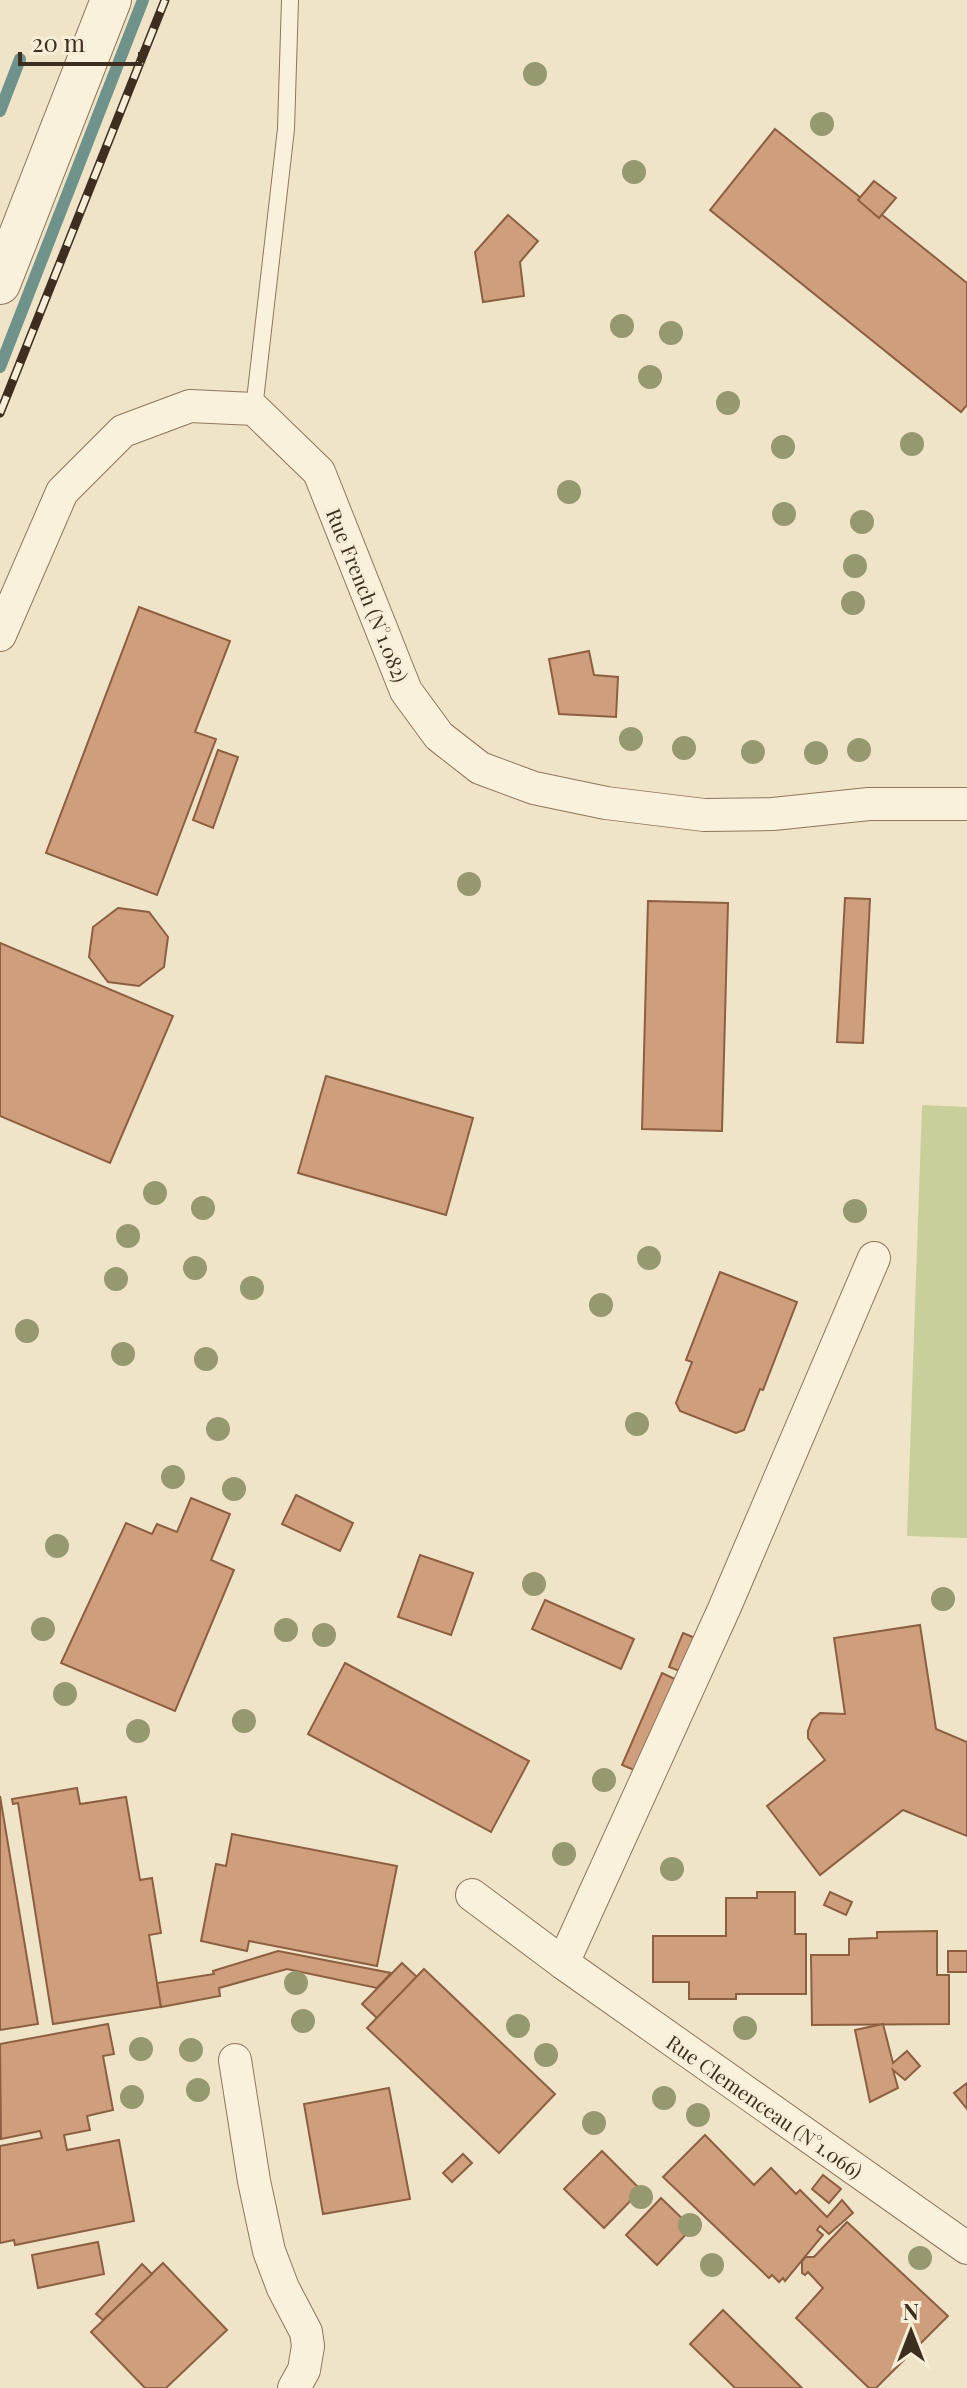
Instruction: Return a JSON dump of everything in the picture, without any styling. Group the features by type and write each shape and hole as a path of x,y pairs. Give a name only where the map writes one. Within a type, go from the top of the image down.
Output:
{"street":[{"path":"0,284 111,0"},
{"path":"0,635 62,492 123,431 190,406 254,409"},
{"name":"Rue French (N°1.082)","path":"254,409 319,472 406,691 439,736 480,768 534,788 606,803 704,815 773,814 869,804 967,804"},
{"path":"563,1963 724,1609 874,1258"},
{"name":"Rue Clemenceau (N°1.066)","path":"472,1895 563,1963 967,2248"},
{"path":"235,2060 254,2181 269,2251 283,2288 306,2332 308,2346 304,2370 294,2388"}],"lane":[{"path":"254,409 286,129 290,0"}],"green space":[{"path":"922,1105 967,1107 967,1538 907,1536"}],"building":[{"path":"775,129 967,283 967,405 961,412 710,210"},
{"path":"874,181 896,198 879,218 858,200"},
{"path":"508,215 538,241 520,262 524,296 483,302 475,252"},
{"path":"139,607 230,641 195,732 216,739 157,895 46,853"},
{"path":"589,651 594,675 618,677 616,717 559,714 549,659"},
{"path":"218,750 238,757 213,828 193,820"},
{"path":"845,898 870,899 863,1043 837,1042"},
{"path":"648,901 728,903 722,1131 642,1129"},
{"path":"118,908 149,912 168,937 164,967 139,986 108,982 89,957 93,927"},
{"path":"0,943 173,1016 110,1163 0,1116"},
{"path":"326,1076 473,1118 446,1215 298,1173"},
{"path":"720,1272 797,1302 763,1390 760,1389 744,1430 736,1433 680,1411 676,1403 692,1362 686,1360"},
{"path":"296,1495 353,1523 340,1551 282,1524"},
{"path":"191,1498 230,1514 211,1560 234,1570 175,1711 61,1663 126,1523 152,1534 157,1524 177,1532"},
{"path":"420,1555 473,1573 451,1635 398,1617"},
{"path":"545,1600 634,1639 621,1669 532,1629"},
{"path":"920,1625 936,1729 967,1742 967,1836 903,1810 820,1875 767,1806 825,1760 808,1738 812,1720 820,1713 845,1714 834,1638"},
{"path":"683,1633 700,1640 685,1673 669,1667"},
{"path":"345,1663 529,1761 491,1832 308,1734"},
{"path":"662,1673 679,1681 639,1772 622,1765"},
{"path":"77,1788 80,1804 126,1797 140,1880 152,1878 161,1933 149,1935 161,2007 53,2024 18,1803 13,1804 12,1799"},
{"path":"0,1796 38,2024 0,2030"},
{"path":"232,1834 397,1866 377,1966 249,1941 247,1951 201,1941 216,1864 226,1866"},
{"path":"757,1892 795,1892 795,1934 806,1934 806,1994 736,1994 736,1999 689,1999 689,1982 653,1982 653,1936 726,1936 726,1898 757,1898"},
{"path":"830,1892 852,1902 846,1915 824,1905"},
{"path":"937,1931 937,1975 949,1975 949,2024 812,2025 811,1955 849,1955 849,1939 877,1938 877,1932"},
{"path":"278,1951 391,1973 377,1988 287,1969 219,1988 220,1996 161,2007 157,1983 214,1974 213,1971"},
{"path":"948,1951 967,1951 967,1972 948,1972"},
{"path":"402,1963 417,1977 377,2018 362,2004"},
{"path":"424,1969 555,2094 499,2153 367,2028"},
{"path":"108,2024 114,2054 103,2056 113,2110 87,2116 90,2130 64,2135 67,2150 119,2140 134,2221 15,2245 14,2240 0,2243 0,2146 42,2138 40,2131 1,2139 0,2044"},
{"path":"883,2024 893,2063 907,2051 920,2066 905,2080 893,2070 898,2088 870,2102 855,2030"},
{"path":"967,2083 967,2109 954,2093"},
{"path":"389,2088 410,2199 323,2214 304,2104"},
{"path":"705,2135 754,2185 771,2168 796,2194 800,2190 827,2217 842,2200 853,2213 829,2234 820,2226 817,2230 823,2235 785,2281 783,2278 779,2282 772,2275 769,2278 663,2177"},
{"path":"602,2151 641,2190 604,2228 564,2189"},
{"path":"463,2154 472,2163 452,2182 443,2173"},
{"path":"823,2175 841,2189 829,2203 812,2189"},
{"path":"661,2198 692,2228 657,2265 626,2235"},
{"path":"847,2222 948,2316 876,2388 869,2388 796,2318 823,2288 808,2272 805,2275 802,2273 802,2261 806,2257 814,2257"},
{"path":"98,2242 104,2274 38,2288 32,2255"},
{"path":"163,2263 227,2330 166,2388 145,2388 91,2332"},
{"path":"142,2264 152,2274 103,2320 96,2314"},
{"path":"723,2310 802,2388 735,2388 690,2344"}],"waterway":[{"path":"0,367 143,0"},
{"path":"0,111 20,59"}],"railway":[{"path":"0,413 165,0"}]}
